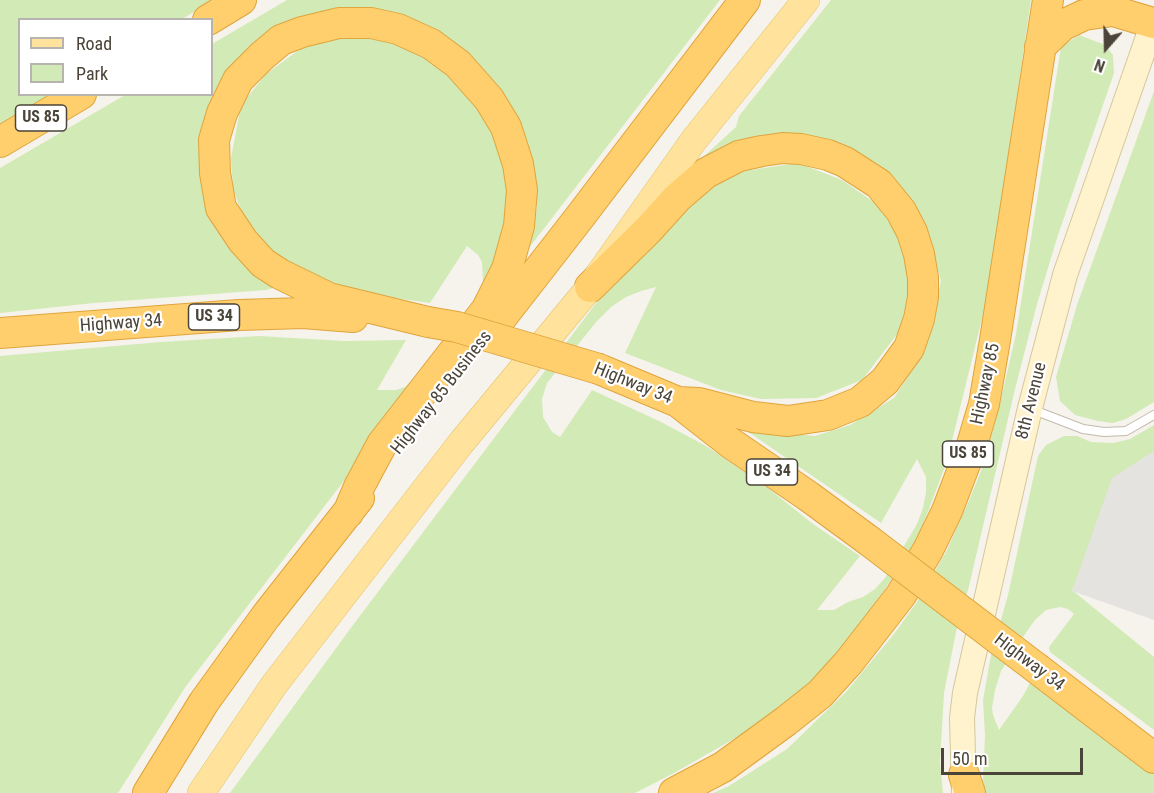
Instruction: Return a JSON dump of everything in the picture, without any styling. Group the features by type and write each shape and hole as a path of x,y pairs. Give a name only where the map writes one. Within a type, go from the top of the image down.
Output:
{"highway":[{"path":"211,18 242,0"},
{"name":"Highway 85 Business","path":"148,793 211,693 266,616 579,218 745,0"},
{"name":"Highway 85","path":"674,793 723,767 820,694 849,662 901,595 928,550 951,502 984,404 1047,0"},
{"path":"1040,46 1063,25 1106,5 1153,22"},
{"path":"348,513 358,487 382,444 487,309 507,269 519,226 522,190 518,164 506,128 489,99 458,64 431,44 398,29 371,23 339,23 281,40 238,80 222,113 214,140 215,173 221,208 243,241 263,263 280,274 328,298 428,322"},
{"name":"US 85","path":"0,142 78,96"},
{"path":"590,286 649,230 677,198 706,173 739,156 750,153 783,148 828,155 845,162 879,184 901,211 912,232 919,254 923,297 919,319 909,348 885,381 860,402 828,415 788,421 753,417 699,403 678,402"},
{"name":"Highway 34","path":"0,333 250,314 303,313 428,322 457,327 599,369 678,402 729,442 868,540 1154,758"}],"main road":[{"path":"201,793 274,685 461,443 590,286 694,140 806,0"},
{"name":"8th Avenue","path":"966,787 962,718 965,693 1030,408 1065,275 1153,22"}],"lane":[{"path":"1030,408 1083,429 1104,432 1126,431 1154,415"}],"green space":[{"path":"0,0 214,0 184,18 18,18 18,96 54,96 0,126"},
{"path":"287,0 720,0 525,253 537,208 535,181 424,30 283,29 204,146 263,279 273,288 0,313 0,168 123,96 213,96 213,43"},
{"path":"831,0 1031,0 988,294 947,461 920,533 890,582 854,632 810,683 753,728 635,793 230,793 353,625 615,278 711,185 744,171 798,163 842,180 878,205 897,234 912,271 901,329 862,380 816,398 761,399 721,390 625,353 656,287 626,297 611,307 597,321 547,383 542,399 543,417 552,432 560,437 592,390 706,446 769,489 813,524 860,556 817,610 834,610 863,597 885,578 917,524 923,508 926,477 917,459 881,523 744,429 815,436 850,425 894,398 925,351 941,281 927,231 838,146 707,163 702,158 736,127 739,116"},
{"path":"360,34 409,43 458,75 505,147 513,219 484,299 186,686 118,793 0,793 0,356 259,336 344,341 406,340 377,390 396,390 405,387 412,380 478,296 483,281 482,262 478,255 467,246 430,303 352,292 289,271 244,220 233,188 231,158 241,105 266,74 303,47"},
{"path":"1079,35 1105,45 1113,55 1114,73 1058,235 1037,304 956,632 944,693 940,762 943,793 713,793 729,786 787,749 846,692 917,602 946,552 981,471 998,412 1016,334 1061,47"},
{"path":"1154,91 1154,402 1126,419 1113,423 1098,421 1075,415 1060,401 1056,377 1077,305"},
{"path":"1154,425 1154,452 1072,590 1154,657 1154,730 1050,652 1049,647 1074,614 1060,607 1046,610 1027,631 1001,671 992,708 999,730 1031,681 1154,773 1154,793 985,793 983,700 991,655 1008,595 1038,456 1046,445 1064,436 1077,436 1091,442 1113,443 1130,439"}],"shaded area":[{"path":"1154,451 1154,620 1072,591 1112,478"}]}
